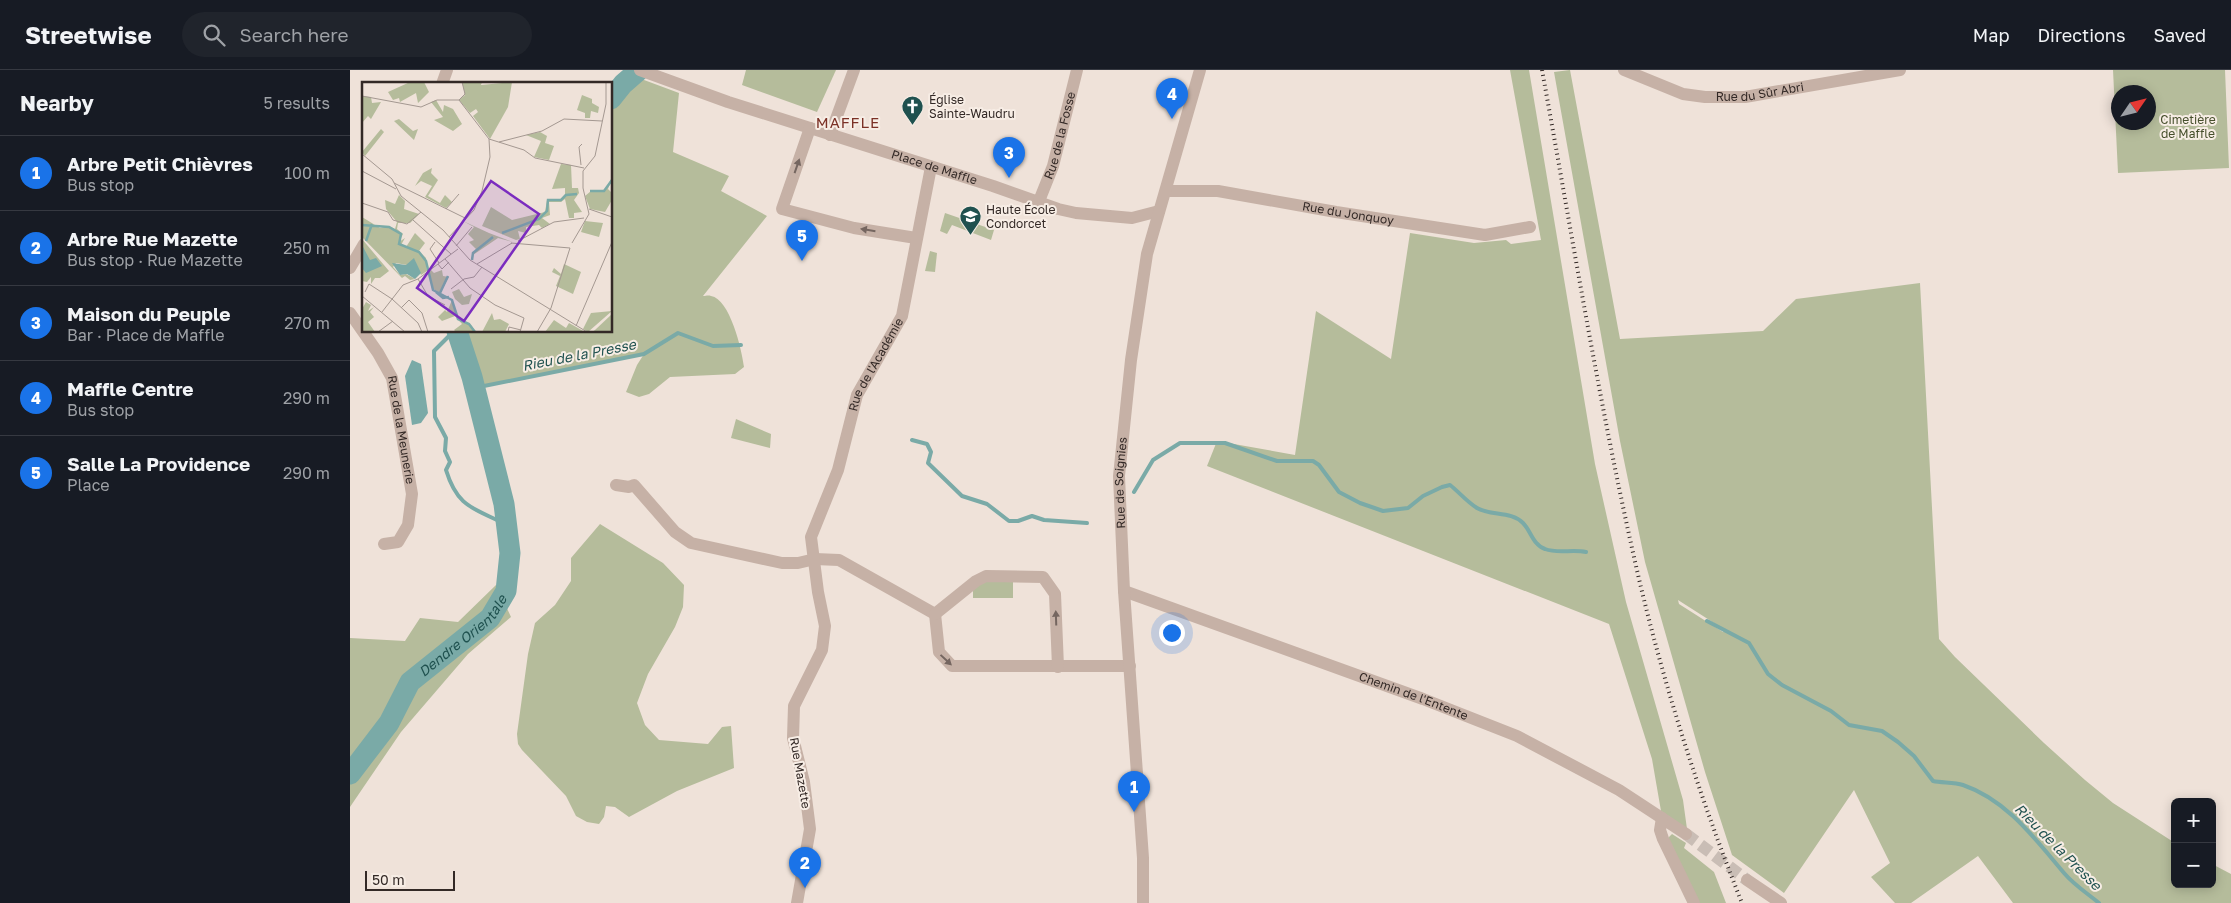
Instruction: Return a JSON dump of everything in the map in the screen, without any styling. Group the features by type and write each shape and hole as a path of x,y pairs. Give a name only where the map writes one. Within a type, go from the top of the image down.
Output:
{"street":[{"path":"443,82 447,70"},
{"name":"Place de Maffle","path":"640,70 736,105 1058,209 1076,213 1132,218"},
{"path":"830,135 854,70"},
{"name":"Rue de la Fosse","path":"1038,201 1053,166 1077,70"},
{"name":"Rue de Soignies","path":"1143,903 1143,858 1124,591 1119,476 1131,360 1152,231 1166,191 1200,70"},
{"name":"Rue du Sûr Abri","path":"1624,70 1683,94 1705,97 1745,97 1900,70"},
{"path":"810,128 782,209 854,228 916,238"},
{"name":"Rue de l'Académie","path":"815,559 812,536 838,470 857,395 902,316 931,167"},
{"name":"Rue du Jonquoy","path":"1166,191 1218,191 1485,236 1530,226"},
{"path":"1132,218 1159,211"},
{"path":"1132,218 1152,231"},
{"path":"350,268 362,247"},
{"name":"Rue de la Meunerie","path":"350,313 362,330"},
{"name":"Rue de la Meunerie","path":"363,332 392,378 412,494 408,525 398,542 384,544"},
{"path":"616,486 630,487 634,485 675,532 691,542 782,563 798,563 815,559 839,560 935,614"},
{"name":"Rue Mazette","path":"798,903 810,829 804,782 793,738 794,706 822,650 825,626 818,592 815,559"},
{"path":"935,614 976,581 986,576 1043,577 1055,594 1058,667"},
{"name":"Chemin de l'Entente","path":"1124,591 1424,699 1517,736 1619,790 1686,834"},
{"path":"935,614 939,652 952,666 1130,666"},
{"path":"1662,818 1660,830 1663,839 1694,903"},
{"path":"1747,880 1781,903"}],"green space":[{"path":"746,70 836,70 817,112 742,85"},
{"path":"1510,70 1529,70 1595,464 1626,602 1683,800 1687,829 1661,811 1652,759 1609,624 1207,466 1217,441 1295,455 1316,311 1391,359 1410,233 1474,243 1506,240 1511,244 1541,240"},
{"path":"1570,70 1620,339 1763,331 1796,299 1920,283 1939,639 1955,657 2044,743 2085,780 2113,803 2171,840 2171,888 2216,888 2216,866 2231,874 2231,903 2013,903 1978,856 1911,903 1895,903 1871,877 1890,863 1854,790 1784,893 1732,855 1705,772 1645,562 1620,441 1554,72","holes":["1678,600 1725,630 1723,632 1679,604"]},
{"name":"Cimetière de Maffle","path":"2113,70 2225,70 2229,168 2118,173 2116,130 2156,130 2156,85 2114,85"},
{"path":"636,77 679,93 673,152 729,176 721,191 767,216 703,296 718,299 724,306 734,326 744,367 735,374 670,377 649,394 639,397 626,392 637,365 644,354 474,388 457,332 612,332 612,105"},
{"path":"945,213 994,230 991,240 952,225 947,234 940,231"},
{"path":"930,251 937,253 935,272 925,271"},
{"path":"736,419 771,434 770,448 731,438"},
{"path":"600,524 663,563 684,585 683,607 675,627 648,674 637,703 645,725 659,740 708,744 722,727 731,726 734,768 677,791 629,817 615,807 606,806 604,817 599,824 587,822 576,816 566,796 522,750 518,744 517,734 528,654 535,623 555,605 571,581 571,558"},
{"path":"1013,580 1013,598 973,598 973,588 984,581"},
{"path":"496,585 511,617 468,654 401,732 350,807 350,638 405,641 420,618 458,622"},
{"path":"1672,834 1686,843 1684,848 1714,872 1726,903 1698,903 1668,838"}],"water":[{"path":"412,360 421,364 428,413 421,423 412,425 405,376"}],"waterway":[{"name":"Dendre Orientale","path":"612,98 623,84 639,70"},
{"path":"453,332 434,351 435,417 446,438 445,451 450,462 446,470 456,493 462,500 469,506 507,525"},
{"name":"Dendre Orientale","path":"350,774 389,723 410,682 490,618 506,591 510,553 504,504 472,377 457,332"},
{"name":"Rieu de la Presse","path":"474,388 644,354 678,333 713,346 741,345"},
{"name":"Rieu de la Presse","path":"912,440 927,444 931,452 928,463 962,496 987,504 1009,521 1018,521 1032,516 1044,520 1087,523"},
{"name":"Rieu de la Presse","path":"1134,492 1153,460 1180,443 1225,443 1277,461 1313,461 1319,465 1339,492 1360,503 1383,511 1408,508 1423,496 1450,485 1477,508 1518,519 1526,526 1535,541 1545,549 1586,552"},
{"name":"Rieu de la Presse","path":"1707,621 1749,643 1768,674 1782,685 1831,711 1849,725 1882,731 1898,742 1914,756 1933,781 1963,785 1979,792 2007,810 2031,834 2064,873 2099,903"}],"tunnel":[{"path":"1686,834 1747,880"}],"railway":[{"path":"1542,70 1599,389 1639,579 1684,743 1742,903"}],"place":[{"name":"Maffle Centre","path":"1172,119"},
{"name":"Église Sainte-Waudru","path":"913,126"},
{"name":"Maison du Peuple","path":"1009,178"},
{"name":"Haute École Condorcet","path":"970,236"},
{"name":"Salle La Providence","path":"802,261"},
{"name":"Arbre Petit Chièvres","path":"1134,812"},
{"name":"Arbre Rue Mazette","path":"805,888"}],"district":[{"name":"MAFFLE","path":"848,123"}]}
